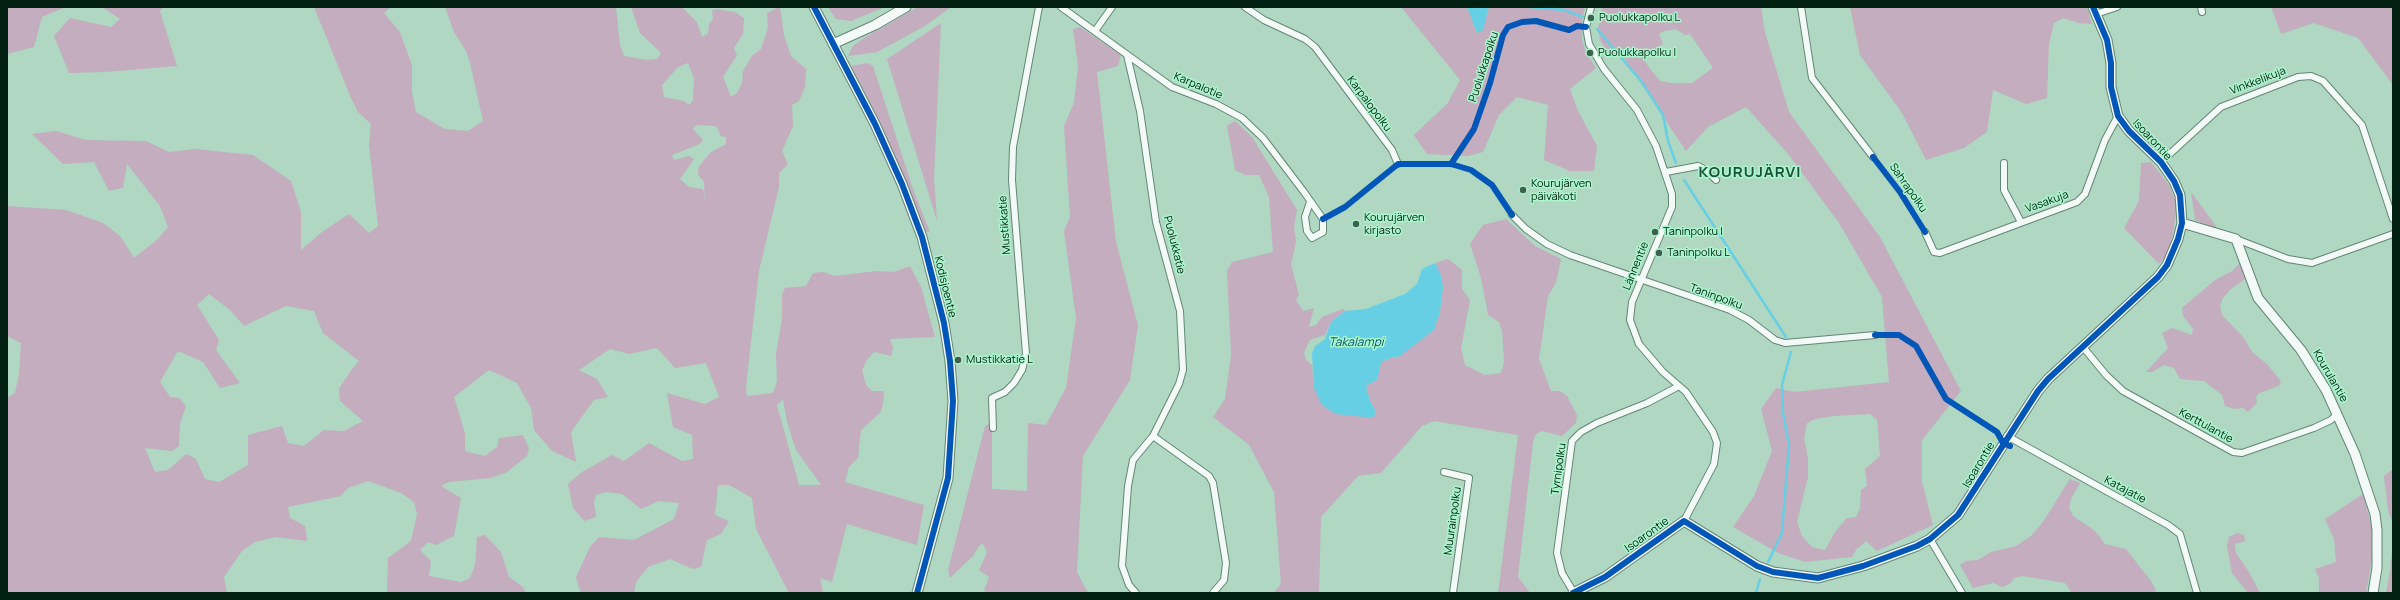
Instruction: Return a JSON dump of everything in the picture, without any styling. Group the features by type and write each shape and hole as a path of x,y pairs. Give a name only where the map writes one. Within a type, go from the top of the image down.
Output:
{"street":[{"name":"Kodisjoentie","path":"814,7 875,124 902,184 919,230 935,284 950,361 952,408 948,478 917,593"},
{"path":"834,44 875,25 906,7"},
{"name":"Mustikkatie","path":"993,428 992,398 1005,392 1014,383 1022,370 1026,354 1012,180 1013,147 1039,7"},
{"name":"Karpalotie","path":"1061,7 1095,30 1172,87 1216,104 1242,118 1262,138 1323,219 1323,232 1312,238 1307,231 1305,217 1310,202"},
{"path":"1095,30 1112,7"},
{"name":"Karpalopolku","path":"1245,7 1264,20 1305,39 1314,48 1392,150 1398,164"},
{"name":"Lännentie","path":"1590,7 1586,27 1589,44 1604,69 1637,110 1656,146 1666,172 1672,194 1672,206 1641,281 1631,310 1634,332 1638,344 1686,392 1709,426 1717,443 1714,464 1684,521"},
{"path":"1801,7 1812,78 1873,157"},
{"path":"2095,11 2117,7"},
{"name":"Isoarontie","path":"1574,593 1605,577 1684,521 1757,566 1773,572 1811,577 1824,577 1863,566 1917,546 1930,539 1958,515 1974,492 2007,436 2048,378 2158,277 2174,252 2182,223 2180,195 2174,181 2161,162 2129,131 2118,116 2111,87 2110,52 2095,11"},
{"name":"Puolukkatie","path":"1127,55 1145,141 1156,222 1180,311 1183,370 1176,391 1153,436 1133,460 1128,486 1122,566 1129,586 1136,593"},
{"name":"Vinkkelikuja","path":"2161,162 2221,107 2298,77 2311,76 2322,81 2362,126 2393,219"},
{"name":"Vasakuja","path":"1925,232 1934,252 1940,253 1953,250 2020,222 2077,202 2085,194 2105,140 2118,116"},
{"path":"2004,163 2004,190 2020,222"},
{"path":"1666,172 1698,166 1706,170 1716,180"},
{"name":"Taninpolku","path":"1512,215 1526,229 1547,244 1582,260 1730,310 1749,320 1775,340 1785,344 1875,335"},
{"path":"2182,223 2236,239 2288,259 2312,263 2393,234"},
{"name":"Kourulantie","path":"2236,239 2258,298 2313,367 2338,413 2355,454 2375,514 2378,530 2377,561 2373,593"},
{"name":"Kerttulantie","path":"2083,347 2106,376 2123,391 2233,452 2242,453 2314,428 2331,420 2338,413"},
{"name":"Tyrnipolku","path":"1574,593 1562,573 1557,553 1572,441 1581,432 1597,423 1647,403 1679,386"},
{"path":"1153,436 1209,476 1213,483 1226,563 1224,580 1213,593"},
{"name":"Katajatie","path":"2007,436 2168,525 2180,534 2197,593"},
{"name":"Muurainpolku","path":"1444,472 1469,478 1453,593"},
{"path":"1930,539 1962,593"}],"shaded area":[{"path":"7,7 66,7 42,17 34,47 7,54"},
{"path":"102,7 164,7 160,11 177,66 105,72 69,73 54,36 70,18 111,27 120,19"},
{"path":"314,7 391,7 384,13 400,32 412,65 412,92 416,112 445,129 468,131 483,121 466,51 454,32 445,7 616,7 620,45 624,56 647,60 657,59 661,53 640,33 631,7 682,7 697,22 702,37 708,34 709,24 713,19 712,11 716,9 735,12 744,18 743,34 734,48 737,55 723,77 731,97 737,93 742,83 743,71 752,56 761,49 768,27 767,13 780,7 784,35 791,56 806,69 805,87 799,101 792,105 793,126 782,151 788,164 779,173 779,187 759,271 746,386 747,396 773,393 777,381 776,354 782,319 782,295 785,288 806,286 813,273 823,272 835,276 877,271 894,272 910,266 921,287 935,337 890,339 893,348 891,356 874,352 867,360 862,370 866,385 872,391 884,391 883,405 880,413 861,430 858,458 849,467 845,482 924,505 917,545 847,524 832,582 820,578 823,593 789,593 756,529 752,498 729,485 718,485 715,515 729,521 721,534 707,540 701,567 693,569 670,559 648,567 636,582 634,593 584,593 580,591 576,577 590,547 599,537 634,540 674,519 679,503 659,501 641,509 622,494 606,492 596,495 594,502 596,517 584,521 573,508 568,484 582,472 612,455 624,461 649,443 682,461 693,459 692,435 673,427 667,393 705,404 719,397 706,363 675,368 657,348 629,354 610,349 579,370 597,379 608,397 594,400 571,432 576,462 552,451 534,430 531,408 517,383 489,370 454,397 465,433 465,451 485,456 497,447 499,438 523,435 529,448 527,456 507,472 491,478 449,482 441,486 461,498 454,536 436,545 428,542 420,550 431,561 429,576 461,582 470,578 475,565 477,537 485,535 501,552 509,577 523,587 526,593 387,593 388,558 411,541 417,514 414,502 401,493 368,481 348,488 341,496 288,507 290,518 305,526 307,541 275,537 255,542 242,551 224,577 227,593 7,593 7,398 15,393 19,374 21,343 7,336 7,206 66,210 103,223 120,236 134,258 158,239 168,227 160,206 127,164 123,188 109,191 94,162 63,164 32,134 56,131 86,140 146,141 169,152 195,149 253,155 291,181 301,212 301,250 322,232 349,214 369,233 378,226 369,145 371,124 358,112","holes":["688,63 694,79 693,100 689,105 684,101 664,97 662,85 678,67","696,125 716,126 721,136 726,137 726,144 711,152 699,166 698,175 704,182 705,201 703,189 689,187 680,179 694,159 689,156 674,160 672,155 700,144 703,140 693,129","209,294 230,310 244,326 286,306 314,311 323,333 359,361 339,389 340,401 363,421 344,431 324,430 304,446 288,443 282,426 248,435 248,465 219,482 205,479 196,459 186,454 168,470 155,472 145,448 172,451 179,446 180,424 186,406 179,398 170,397 160,382 178,351 203,362 220,388 240,383 216,350 219,340 197,305","783,399 787,422 796,450 821,485 799,485 777,405"]},
{"path":"828,7 885,7 851,21 836,19"},
{"path":"918,7 951,7 925,26 877,52 848,56 853,46 864,38"},
{"path":"1401,7 1467,7 1477,33 1488,13 1489,7 1585,7 1582,21 1582,39 1586,53 1596,68 1570,89 1578,111 1597,146 1594,171 1570,171 1544,160 1548,105 1517,97 1499,115 1483,152 1468,156 1427,154 1414,135 1448,103 1460,80"},
{"path":"1602,7 1761,7 1765,32 1789,112 1880,237 1961,391 1922,440 1922,482 1933,525 1877,551 1866,541 1856,550 1852,557 1805,562 1778,553 1733,527 1754,496 1772,451 1761,409 1776,388 1794,392 1889,382 1882,297 1839,223 1789,155 1746,107 1708,127 1686,151 1620,52 1611,58 1600,40 1598,29","holes":["1676,29 1685,35 1690,34 1713,68 1692,83 1671,83 1660,81 1645,62 1650,53 1663,44 1659,34 1664,31","1870,414 1877,420 1880,456 1865,469 1867,486 1861,490 1860,508 1856,517 1847,518 1835,532 1825,550 1812,547 1802,536 1797,522 1808,477 1808,458 1804,438 1807,423 1815,419 1833,416"]},
{"path":"1850,7 2087,7 2092,24 2078,23 2063,18 2054,23 2049,44 2047,98 2026,104 1993,90 1987,132 1964,148 1926,160 1902,113 1860,55"},
{"path":"2271,7 2393,7 2393,85 2358,38 2314,23 2281,34"},
{"path":"941,23 934,178 937,221 887,59"},
{"path":"1080,27 1121,55 1118,66 1097,72 1116,242 1138,325 1130,380 1083,456 1077,572 1088,593 987,593 984,590 989,577 979,570 987,553 983,543 978,547 974,555 950,578 948,570 985,426 992,423 992,489 1027,491 1028,423 1046,425 1066,388 1076,318 1064,231 1070,217 1064,126 1074,103 1078,66 1073,29"},
{"path":"868,63 873,66 913,189 930,232 926,232 883,129 851,66"},
{"path":"1235,121 1252,137 1297,210 1294,226 1296,242 1291,264 1299,295 1296,300 1303,311 1314,308 1309,327 1316,325 1322,317 1343,309 1345,311 1331,322 1325,335 1310,340 1304,352 1306,360 1312,365 1314,388 1363,416 1373,418 1376,412 1370,401 1366,386 1377,380 1381,363 1387,359 1400,356 1440,312 1443,287 1441,275 1435,263 1448,259 1462,270 1462,289 1470,300 1461,348 1465,365 1485,375 1501,373 1504,362 1502,331 1499,322 1488,315 1481,278 1470,244 1483,225 1506,219 1535,246 1561,259 1556,283 1548,296 1539,359 1551,391 1560,391 1567,396 1577,415 1576,423 1562,436 1542,431 1536,434 1533,442 1518,577 1530,593 1498,593 1518,435 1434,421 1422,426 1381,473 1358,476 1321,517 1319,593 1274,593 1281,584 1274,492 1249,445 1213,417 1225,399 1231,354 1227,271 1232,262 1273,252 1269,197 1259,175 1245,175 1235,170 1227,126"},
{"path":"2151,162 2169,185 2177,204 2173,234 2167,254 2159,264 2124,228 2139,201 2141,163"},
{"path":"2191,192 2216,226 2216,229 2195,220"},
{"path":"2240,263 2247,273 2244,280 2231,289 2223,298 2220,305 2222,315 2244,338 2252,352 2267,364 2281,381 2279,386 2259,393 2256,397 2257,403 2248,412 2243,408 2234,409 2225,406 2222,395 2204,381 2180,379 2174,368 2164,365 2152,372 2146,372 2168,348 2162,333 2172,328 2192,335 2193,329 2183,316 2182,308 2215,280 2232,271"},
{"path":"2393,469 2393,524 2388,511 2384,476"},
{"path":"2070,479 2080,483 2071,499 2069,508 2073,516 2095,531 2105,544 2126,549 2151,581 2156,590 2153,593 2072,593 2065,583 2023,576 2014,578 2010,584 2002,587 1993,583 1973,588 1960,565 1966,561 1978,560 1991,552 2016,546 2031,536 2043,522"},
{"path":"2363,494 2373,531 2372,559 2366,593 2319,593 2319,578 2315,569 2336,562 2334,539 2325,519"},
{"path":"2237,533 2244,535 2245,541 2235,544 2236,553 2249,572 2260,593 2248,593 2232,573 2227,546 2229,537"},
{"path":"2393,537 2393,593 2386,593 2390,571"}],"water":[{"path":"1467,7 1489,7 1483,30 1477,33"},
{"name":"Takalampi","path":"1435,263 1441,275 1443,287 1440,312 1434,330 1400,356 1387,359 1381,363 1377,380 1366,386 1370,401 1376,412 1373,418 1336,414 1322,405 1314,388 1312,353 1315,346 1325,339 1331,322 1345,311 1366,309 1405,294 1417,284 1422,269"}],"waterway":[{"path":"1530,7 1564,10 1583,17"},
{"path":"1597,29 1641,81 1663,115 1668,141 1676,163"},
{"path":"1684,180 1786,337"},
{"path":"1768,562 1782,533 1789,445 1783,413 1782,385 1791,352"},
{"path":"1756,593 1760,579"}],"cycle path":[{"path":"814,7 875,124 902,184 922,237 944,323 950,361 953,401 948,478 917,593"},
{"path":"1573,593 1605,577 1684,521 1757,566 1773,572 1818,578 1863,566 1917,546 1930,539 1958,515 2038,391 2048,379 2158,277 2167,265 2178,239 2182,223 2180,195 2174,181 2161,162 2129,131 2118,116 2111,87 2111,63 2107,40 2093,7"},
{"name":"Puolukkapolku","path":"1451,164 1474,129 1490,83 1503,35 1508,27 1522,22 1536,21 1569,30 1577,26 1586,27"},
{"name":"Sahrapolku","path":"1873,157 1900,192 1925,232"},
{"path":"1323,219 1345,207 1398,164 1451,164 1471,170 1492,185 1512,215"},
{"path":"1875,335 1899,335 1916,346 1946,399 1997,432 2003,443 2010,446"}],"place":[{"name":"Puolukkapolku L","path":"1591,18"},
{"name":"Puolukkapolku I","path":"1590,53"},
{"name":"Kourujärven päiväkoti","path":"1523,190"},
{"name":"Kourujärven kirjasto","path":"1356,224"},
{"name":"Taninpolku I","path":"1655,232"},
{"name":"Taninpolku L","path":"1659,253"},
{"name":"Mustikkatie L","path":"958,360"}],"district":[{"name":"KOURUJÄRVI","path":"1750,173"}]}
